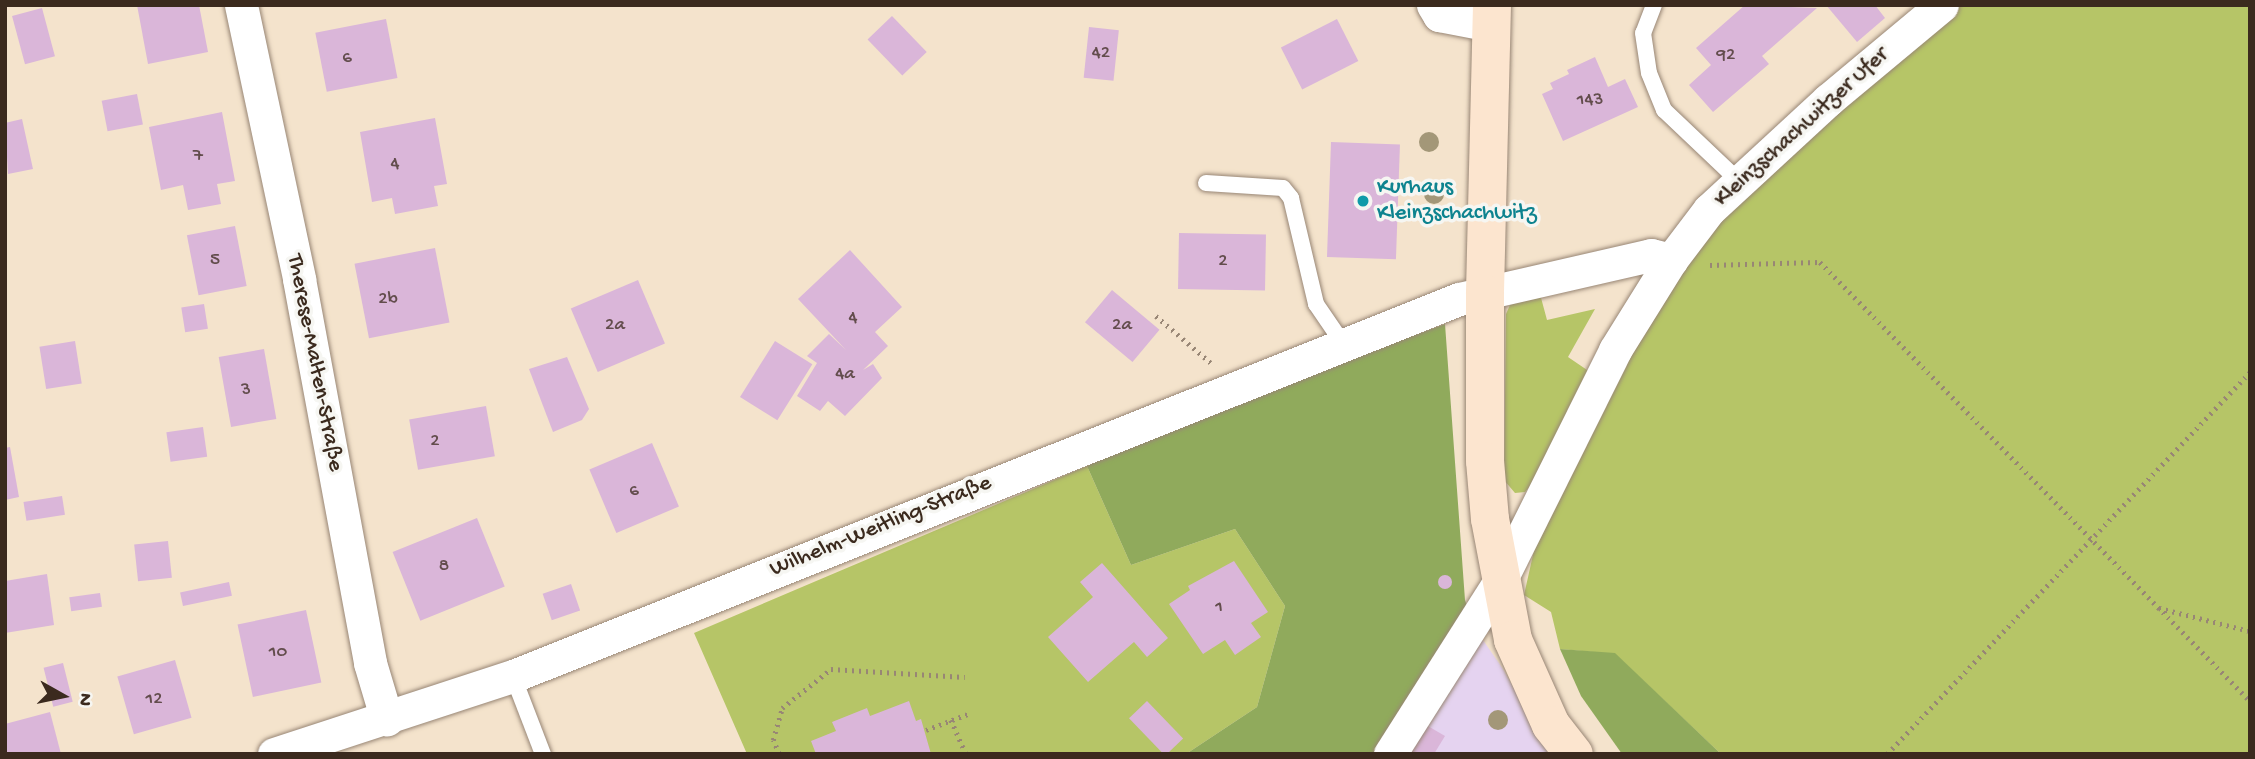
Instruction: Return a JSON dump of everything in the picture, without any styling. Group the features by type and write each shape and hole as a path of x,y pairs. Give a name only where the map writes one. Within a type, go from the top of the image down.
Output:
{"street":[{"name":"Therese-Malten-Straße","path":"241,5 299,279 370,663 387,720"},
{"path":"1433,5 1439,15 1491,15 1485,293 1485,461 1500,581 1513,640 1552,725 1574,754"},
{"name":"Kleinzschachwitzer Ufer","path":"1390,754 1500,581 1615,351 1671,260 1709,211 1942,5"},
{"path":"1485,293 1651,255 1671,260"},
{"name":"Wilhelm-Weitling-Straße","path":"274,754 387,720 513,676 1235,384 1342,342 1485,293"}],"lane":[{"path":"1654,5 1643,33 1649,72 1664,110 1740,182"},
{"path":"1206,183 1283,188 1291,198 1316,304 1342,342"},
{"path":"513,676 543,754"}],"path":[{"path":"1671,260 1701,265 1820,262 2250,701"},
{"path":"1156,316 1235,384"},
{"path":"1887,754 2091,536 2250,372"},
{"path":"2157,608 2250,631"},
{"path":"779,754 773,740 782,708 831,668 965,677"},
{"path":"926,730 968,714"},
{"path":"951,720 966,754"}],"shaded area":[{"path":"1474,627 1503,669 1551,754 1398,754"}],"green space":[{"path":"1960,5 2250,5 2250,754 1721,754 1615,654 1560,649 1551,612 1524,595 1535,546 1625,354 1690,252 1734,205"},
{"path":"1540,294 1547,320 1595,309 1568,357 1590,372 1533,483 1525,492 1515,493 1504,480 1506,314 1513,298"},
{"path":"1445,324 1465,600 1474,627 1398,754 1186,754 1257,707 1285,606 1235,529 1131,565 1087,466 1191,417"},
{"path":"1087,466 1131,565 1235,529 1285,606 1257,707 1186,754 747,754 694,633"},
{"path":"1560,649 1615,653 1721,754 1622,754 1581,696"}],"building":[{"path":"137,5 199,5 208,52 148,64"},
{"path":"1745,5 1817,8 1762,56 1769,64 1713,112 1689,85 1711,65 1696,48"},
{"path":"1826,5 1875,5 1885,18 1857,42"},
{"path":"42,8 55,56 25,64 12,16"},
{"path":"892,16 927,52 902,76 868,40"},
{"path":"386,19 397,78 327,92 315,33"},
{"path":"1337,19 1358,61 1302,89 1281,48"},
{"path":"1089,27 1119,30 1114,81 1084,78"},
{"path":"1595,57 1608,87 1625,79 1638,107 1563,141 1542,94 1553,89 1550,83 1569,74 1567,70"},
{"path":"137,94 143,124 108,131 102,101"},
{"path":"222,112 235,181 217,184 221,204 188,210 183,185 161,190 149,127"},
{"path":"435,118 447,184 434,186 438,206 395,214 392,198 372,202 360,132"},
{"path":"22,119 33,169 8,174 5,123"},
{"name":"Kurhaus Kleinzschachwitz","path":"1331,142 1400,144 1396,259 1327,257"},
{"path":"235,226 247,286 199,295 187,235"},
{"path":"1179,233 1266,235 1265,291 1178,289"},
{"path":"435,248 450,323 369,338 355,264"},
{"path":"850,250 902,307 875,332 888,346 863,370 873,364 882,378 845,416 828,401 820,411 797,396 817,363 807,356 829,334 846,350 798,299"},
{"path":"638,280 665,344 598,372 571,309"},
{"path":"1112,290 1159,330 1132,362 1085,322"},
{"path":"204,304 208,329 185,332 181,308"},
{"path":"75,341 82,383 46,389 39,347"},
{"path":"775,341 812,364 777,420 740,397"},
{"path":"264,349 276,419 231,427 219,357"},
{"path":"567,357 589,409 582,420 553,432 529,369"},
{"path":"486,406 495,456 418,470 409,420"},
{"path":"203,427 207,457 171,462 166,432"},
{"path":"652,443 679,507 616,533 589,470"},
{"path":"10,447 19,497 5,500 5,448"},
{"path":"62,496 65,515 26,521 23,502"},
{"path":"477,518 505,587 420,621 393,552"},
{"path":"168,541 172,578 138,581 134,545"},
{"path":"1234,561 1268,612 1251,623 1261,637 1235,655 1225,640 1203,654 1169,604 1190,590 1188,586"},
{"path":"1102,563 1168,638 1147,657 1134,642 1088,682 1048,637 1093,597 1080,582"},
{"path":"47,574 54,625 5,633 5,581"},
{"path":"1445,575 1450,577 1450,587 1445,589 1440,587 1438,582 1440,577"},
{"path":"229,582 232,596 183,606 180,592"},
{"path":"571,584 580,610 552,620 543,594"},
{"path":"100,593 102,607 71,611 69,597"},
{"path":"306,610 321,682 253,697 238,625"},
{"path":"175,660 192,718 134,734 117,677"},
{"path":"63,663 73,702 53,707 44,668"},
{"path":"909,701 916,721 921,719 931,754 816,754 811,741 836,731 832,722 867,708 870,716"},
{"path":"1147,701 1183,738 1167,754 1163,754 1129,718"},
{"path":"50,712 61,754 5,754 5,724"},
{"path":"1421,722 1445,736 1434,754 1402,754"}],"place":[{"name":"Kurhaus Kleinzschachwitz","path":"1363,201"}]}
